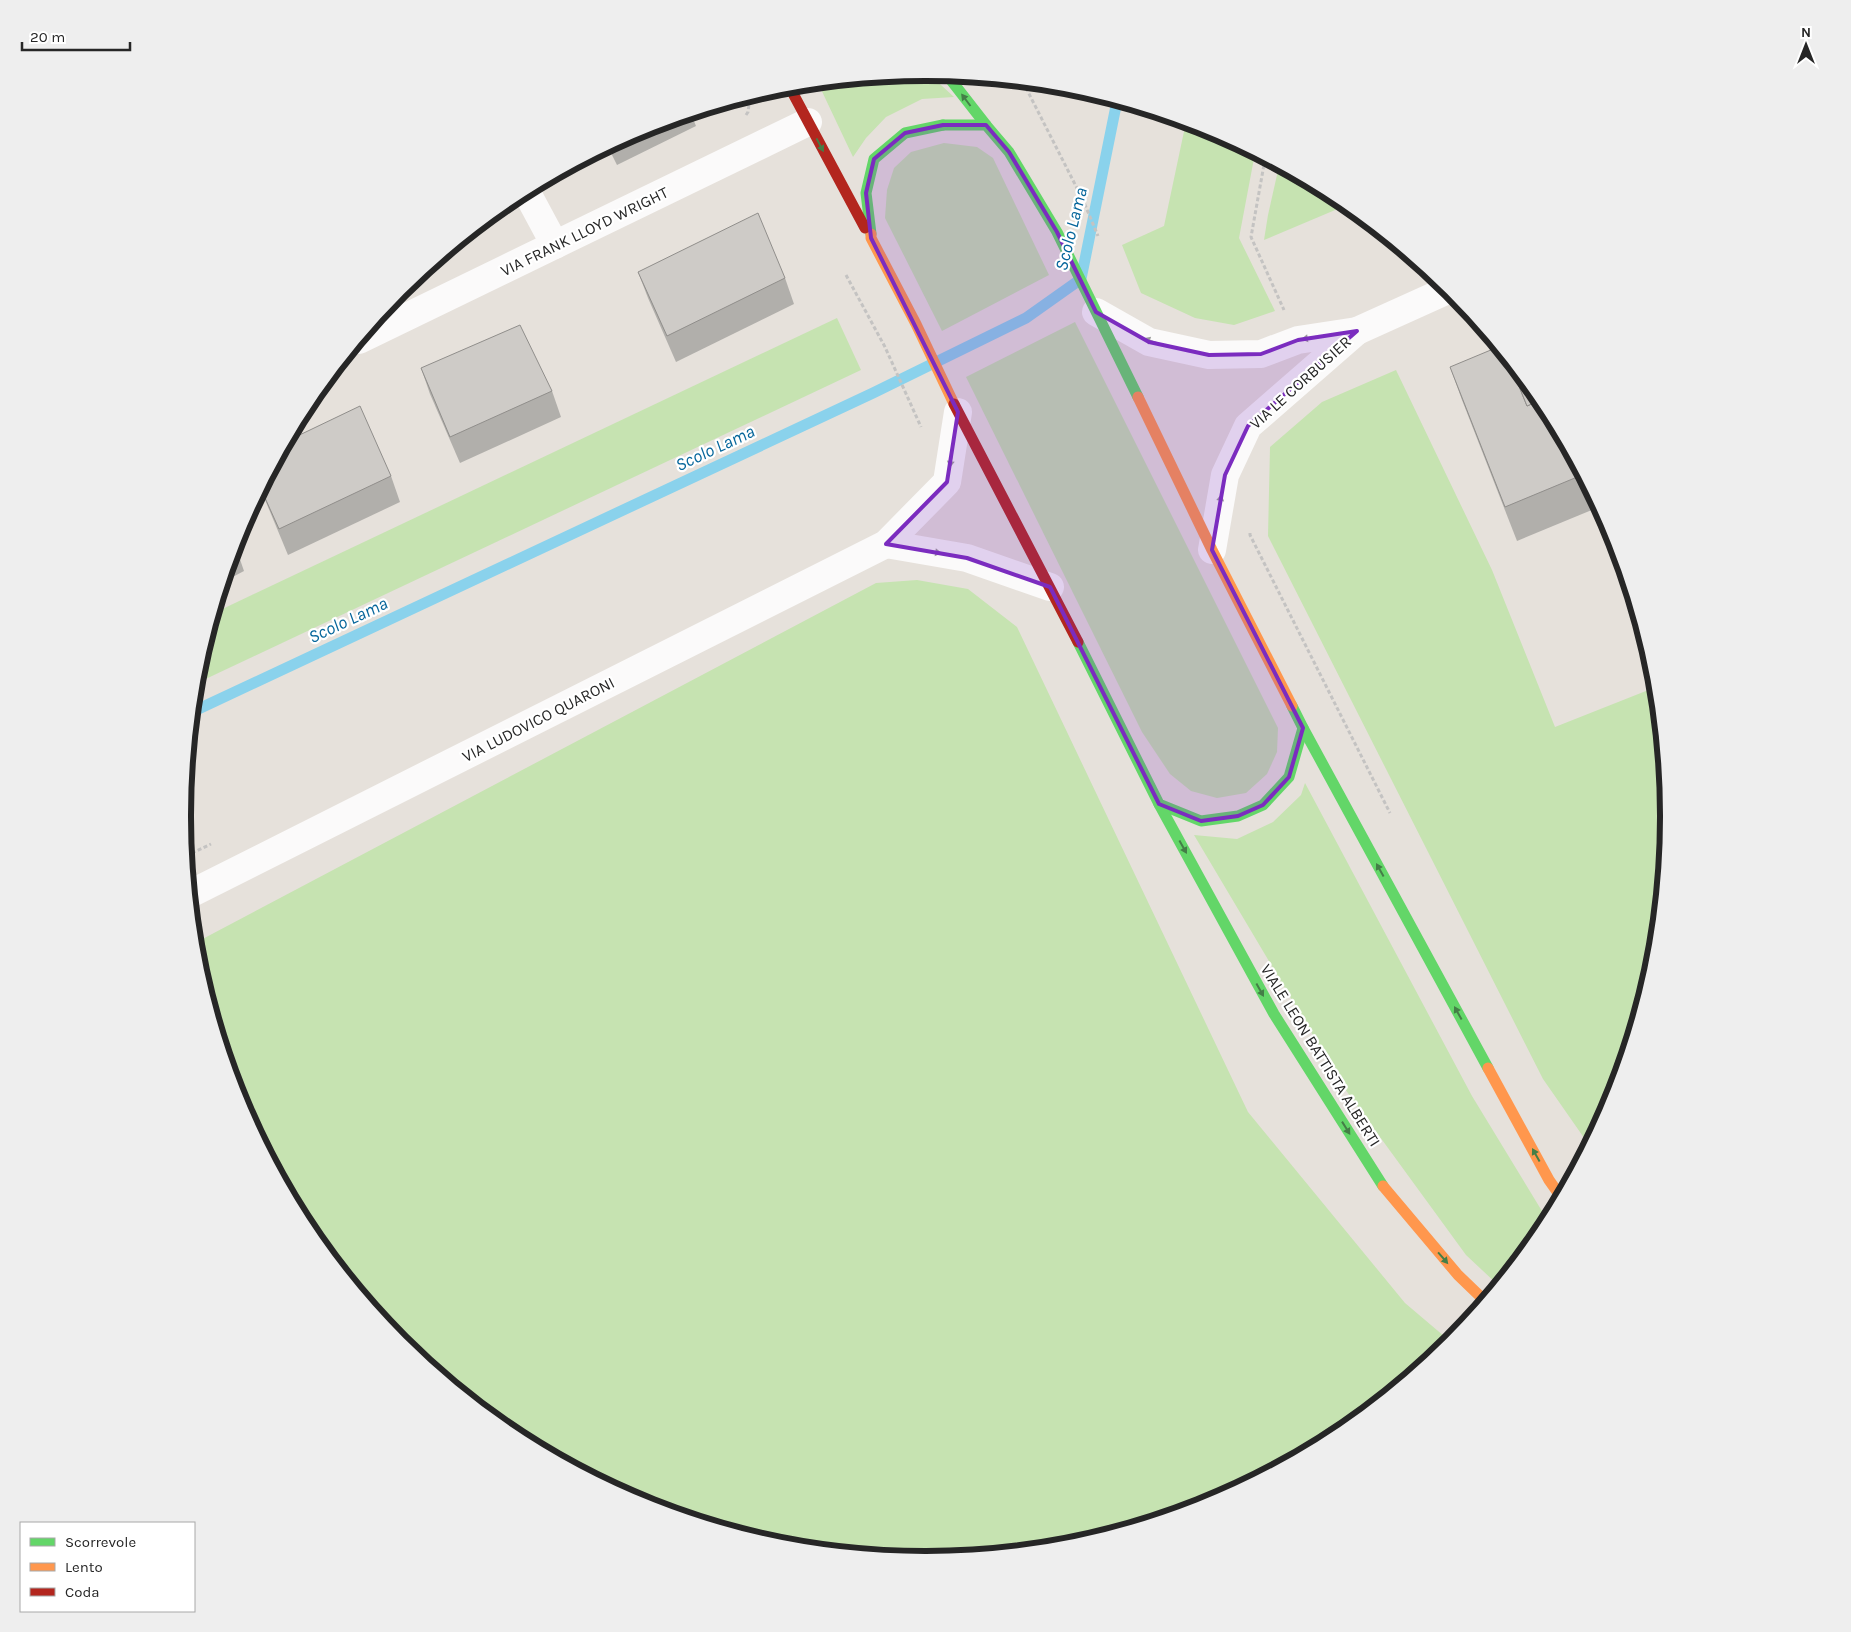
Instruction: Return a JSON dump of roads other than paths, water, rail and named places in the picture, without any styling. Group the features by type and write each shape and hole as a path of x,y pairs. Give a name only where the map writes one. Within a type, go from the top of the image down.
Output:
{"main road":[{"path":"953,82 1009,152 1057,232 1212,550 1303,728 1544,1172 1557,1191"},
{"path":"793,93 916,324 958,412"},
{"path":"871,238 866,193 874,160 905,133 943,125 986,125"},
{"name":"VIALE LEON BATTISTA ALBERTI","path":"958,412 1050,587 1159,804 1274,1014 1388,1194 1458,1275 1480,1297"},
{"path":"1159,804 1201,821 1238,816 1263,805 1289,777 1303,728"}],"street":[{"name":"VIA FRANK LLOYD WRIGHT","path":"371,334 808,122"},
{"path":"529,197 555,245"},
{"name":"VIA LE CORBUSIER","path":"1096,312 1149,342 1209,355 1261,354 1298,340 1357,331 1442,293"},
{"name":"VIA LE CORBUSIER","path":"1212,550 1225,475 1248,426 1357,331"},
{"name":"VIA LUDOVICO QUARONI","path":"195,892 886,544 947,482 958,412"},
{"path":"886,544 967,558 1050,587"}],"waterway":[{"name":"Scolo Lama","path":"199,709 873,393 1026,318 1081,279 1116,106"}]}
